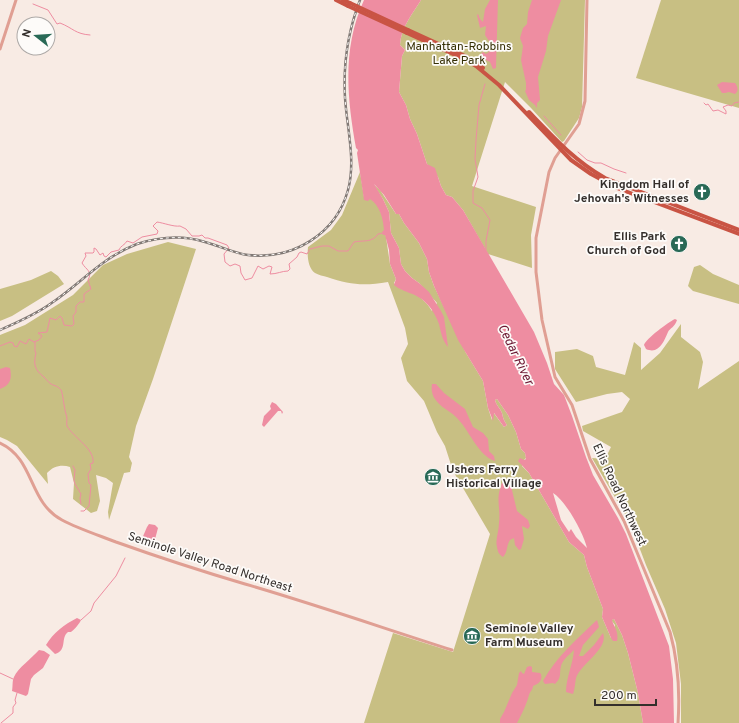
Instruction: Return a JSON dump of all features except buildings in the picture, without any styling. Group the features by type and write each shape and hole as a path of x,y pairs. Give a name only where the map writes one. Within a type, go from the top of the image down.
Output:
{"main road":[{"path":"336,0 349,4 465,56 478,64 501,83 581,168 603,181 739,234"},
{"path":"344,0 349,4"},
{"path":"562,149 605,178 739,230"}],"street":[{"path":"0,49 16,0"},
{"name":"Ellis Road Northwest","path":"587,0 583,112 579,124 555,158 549,172 535,243 536,272 542,320 556,376 572,405 590,460 624,521 670,632 679,688 678,723"},
{"name":"Seminole Valley Road Northeast","path":"0,443 11,449 20,458 44,506 65,522 184,566 320,607 452,650"}],"green space":[{"name":"Manhattan-Robbins Lake Park","path":"421,0 585,0 582,107 579,118 562,142 505,82 472,186 536,207 531,235 532,268 488,254 463,210 452,197 446,195 438,177 427,164 406,105 399,92 402,56 405,50 400,45 402,32"},
{"path":"661,0 739,0 739,108 636,78"},
{"path":"360,172 364,197 370,198 377,204 383,217 390,264 396,279 394,283 400,288 419,297 432,311 437,303 419,283 405,271 401,264 399,248 391,233 389,212 383,199 373,184 380,190 396,214 399,214 419,243 427,259 429,272 434,286 466,353 483,381 492,420 493,412 504,427 507,425 495,400 497,399 508,415 516,432 521,449 525,453 526,458 522,466 529,473 569,542 584,555 603,609 602,617 611,638 615,625 611,620 614,619 622,635 638,693 643,723 364,723 393,633 453,652 490,534 453,471 445,446 437,432 424,401 407,381 401,358 408,344 405,328 388,282 357,284 343,282 316,274 309,265 308,247 331,230 342,215"},
{"path":"168,242 196,249 136,426 129,457 132,463 130,472 124,473 109,520 108,512 113,483 106,478 96,475 100,501 97,511 91,513 73,499 74,483 70,467 58,466 49,471 47,473 48,484 17,446 0,437 0,335 25,325 73,295 103,265 127,254"},
{"path":"700,265 713,274 739,285 739,304 693,291 688,286 694,267"},
{"path":"51,271 58,276 64,284 12,316 0,321 0,289 31,280"},
{"path":"681,324 681,337 700,352 703,362 698,389 739,361 739,723 681,723 681,684 676,643 665,609 630,523 592,458 605,459 611,447 583,431 582,426 622,412 630,399 622,392 607,394 576,402 555,369 555,352 577,349 593,356 596,367 625,375 634,342 641,348 641,370 660,353"}],"water":[{"name":"Cedar River","path":"364,0 421,0 402,32 400,45 405,50 402,56 399,92 406,105 427,164 435,168 441,186 446,195 452,197 463,210 534,332 554,384 564,395 593,475 626,534 669,646 673,679 674,723 643,723 638,693 622,635 614,619 612,620 617,632 617,641 613,641 611,638 602,617 603,609 584,555 569,542 529,473 518,461 520,458 524,460 526,459 525,453 521,449 516,432 508,415 497,399 495,400 507,425 504,427 494,413 493,421 488,408 483,381 458,340 434,286 429,272 427,259 419,243 399,214 396,214 384,195 374,184 389,212 391,233 399,248 401,264 412,278 429,292 444,317 448,347 443,339 437,319 430,307 420,298 394,285 396,279 390,264 389,250 385,235 383,235 382,232 384,230 383,221 376,205 370,199 368,201 364,200 357,153 358,150 356,148 350,111 348,73 349,55 357,18","holes":["553,493 558,497 574,518 587,548 576,537 571,529 569,532 561,520"]},
{"path":"490,0 498,0 496,68 493,69 490,62 481,54 483,52 486,54 489,52 489,41 485,35 486,26 480,28 477,15 478,14 483,22 485,9"},
{"path":"532,0 561,0 548,36 546,51 538,77 540,100 537,103 537,108 529,100 525,91 526,83 521,60 523,46 520,38 523,28 527,24 528,12"},
{"path":"722,82 735,83 738,89 737,92 735,94 729,92 722,93 717,85"},
{"path":"675,319 677,320 674,326 669,331 658,349 646,349 644,345 646,342 662,327"},
{"path":"6,367 10,368 10,381 0,389 0,369"},
{"path":"432,384 436,384 444,393 465,409 473,427 483,433 488,439 489,451 494,456 495,461 484,454 461,422 437,402 432,394"},
{"path":"272,402 276,404 283,412 282,414 281,411 278,411 264,427 262,425 264,416 271,409 270,406"},
{"path":"506,482 511,486 517,511 528,520 530,526 528,529 522,526 524,539 521,549 519,550 515,545 514,538 510,540 506,553 503,557 498,552 496,541 499,526 499,494 502,483"},
{"path":"149,524 155,525 158,528 154,543 151,544 141,541"},
{"path":"77,618 81,620 80,622 64,637 63,647 55,654 46,645 60,629"},
{"path":"597,620 599,627 583,645 579,656 583,656 603,633 604,639 602,645 579,672 576,678 573,694 566,692 574,650 566,657 562,664 557,682 555,684 545,684 543,681 554,664"},
{"path":"39,650 50,655 43,668 31,679 28,694 26,696 12,691 14,677"},
{"path":"527,667 532,667 532,672 541,674 541,680 533,686 517,723 500,723 500,719 517,685 519,673 521,671 524,674"}],"waterway":[{"path":"33,4 48,10 57,24 60,23 77,32 90,35"},
{"path":"485,84 479,105 475,159 478,177 473,191 473,203 482,208 490,220 486,250"},
{"path":"704,103 706,105 708,104 713,111 718,110 726,114 723,107 728,105 732,106 734,103 739,102"},
{"path":"544,116 561,135"},
{"path":"578,152 587,160 595,163 601,163 626,173"},
{"path":"0,346 10,342 17,347 20,341 26,344 29,339 34,342 39,340 42,336 38,333 47,332 50,318 56,320 60,316 64,325 72,326 74,324 73,316 76,312 76,306 80,302 84,302 84,294 91,289 88,280 90,275 82,263 86,256 85,253 93,253 94,248 100,255 103,253 106,257 111,252 119,250 120,247 127,241 133,243 142,237 157,234 158,231 153,226 157,222 180,226 186,229 192,236 202,235 205,238 227,245 229,248 224,254 225,262 230,266 235,264 240,266 241,273 245,280 252,278 258,266 263,269 269,266 272,267 270,274 288,271 290,269 289,264 301,252 307,254 310,249 322,246 329,246 338,251 348,251 354,242 368,241 376,237 378,234 383,233"},
{"path":"35,342 36,367 50,383 61,390 67,417 67,426 87,448 93,458 93,463 90,464 91,469 88,474 89,483 91,485 89,506 84,511 81,511"},
{"path":"73,466 75,470 75,484 81,494 81,504"},
{"path":"81,620 91,611 94,603 116,576 125,558"},
{"path":"0,673 13,679"},
{"path":"1,723 13,713 17,693"}],"railway":[{"path":"0,330 27,318 47,306 103,263 125,249 137,244 162,238 188,238 242,254 265,255 281,253 296,248 310,241 323,231 334,219 342,206 348,190 350,179 351,156 345,98 345,73 349,36 360,0"}],"place":[{"name":"Kingdom Hall of Jehovah's Witnesses","path":"702,192"},
{"name":"Ellis Park Church of God","path":"679,244"},
{"name":"Ushers Ferry Historical Village","path":"433,477"},
{"name":"Seminole Valley Farm Museum","path":"472,636"}]}
